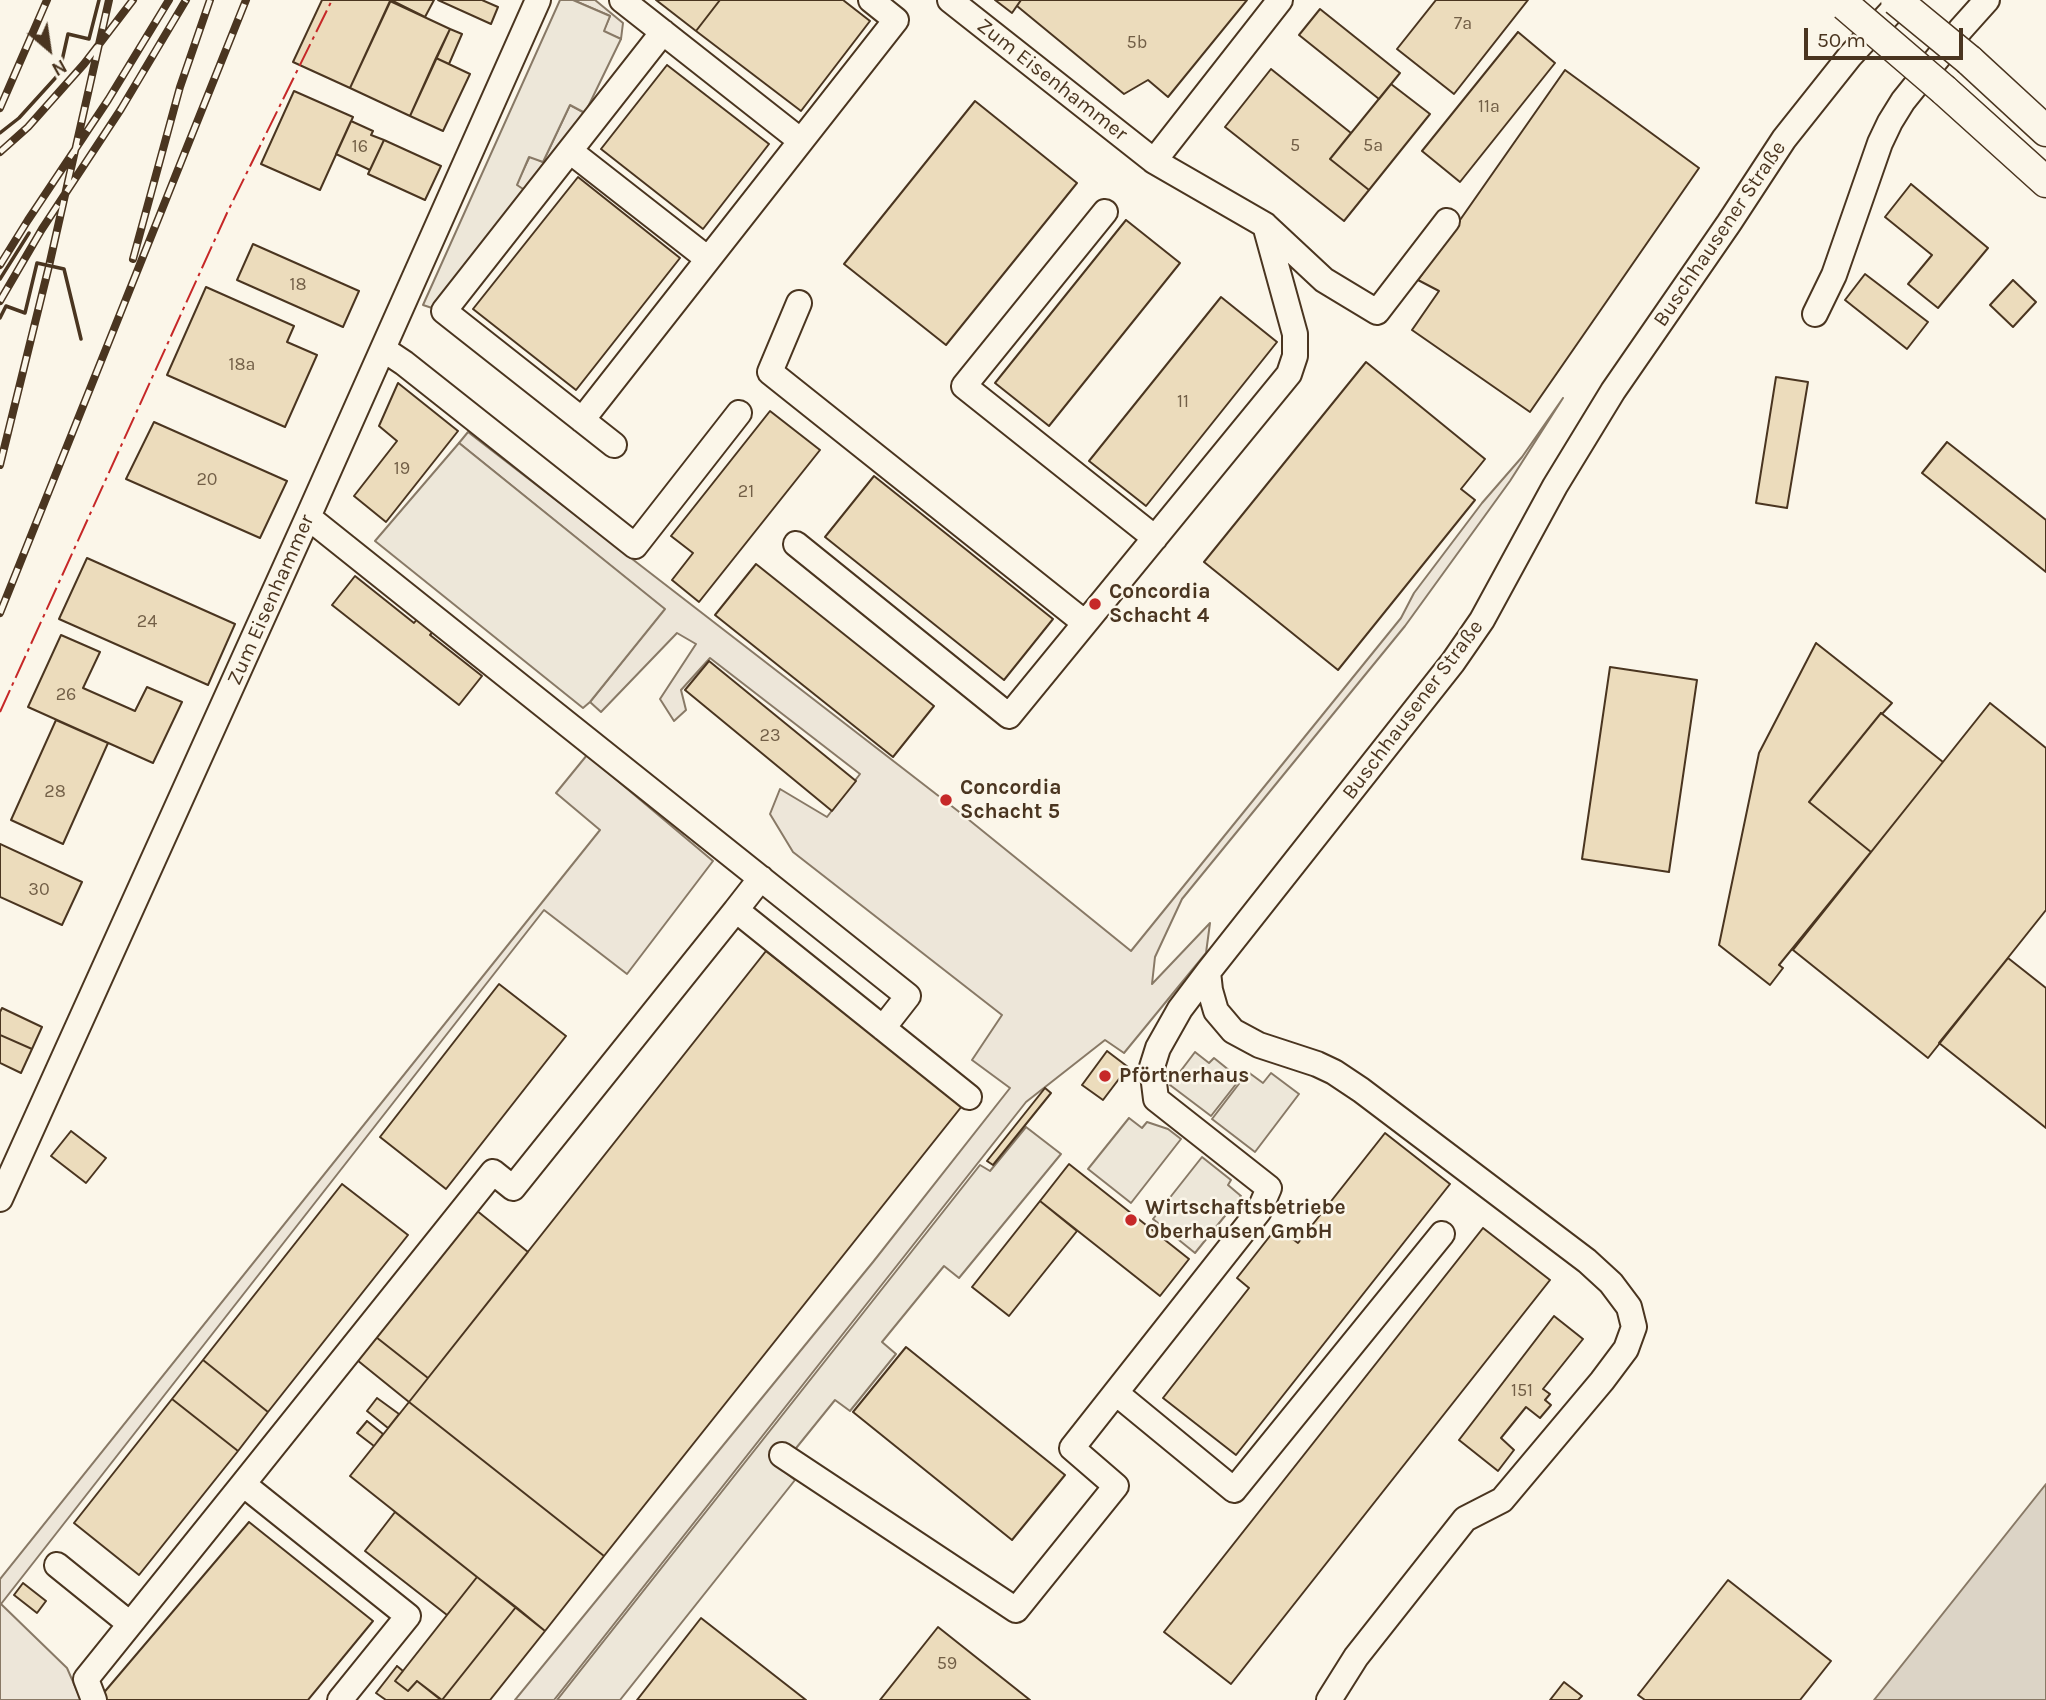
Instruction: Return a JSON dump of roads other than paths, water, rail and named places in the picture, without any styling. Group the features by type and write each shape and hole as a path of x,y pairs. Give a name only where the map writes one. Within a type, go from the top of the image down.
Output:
{"main road":[{"path":"1896,0 1969,60 2046,131"},
{"path":"1842,2 2046,182"}],"street":[{"name":"Zum Eisenhammer","path":"0,1199 309,517 538,0"},
{"path":"622,0 801,141"},
{"path":"582,420 896,20 871,0"},
{"name":"Zum Eisenhammer","path":"950,0 1154,161 1265,225 1324,280 1377,312 1447,220"},
{"path":"1154,161 1279,0"},
{"name":"Buschhausener Straße","path":"1116,1393 1259,1212 1269,1188 1156,1099 1152,1067 1158,1048 1181,1009 1208,972 1453,662 1482,620 1555,486 1613,391 1730,223 1784,139 1850,56 1902,0"},
{"path":"1815,314 1834,275 1880,144 1891,122 1903,101 1987,0"},
{"path":"614,445 444,311 663,32"},
{"path":"570,151 708,259"},
{"path":"1105,212 964,386 1155,538"},
{"path":"796,544 1009,716 1289,374 1295,356 1295,334 1265,225"},
{"path":"799,303 770,372 1085,623"},
{"path":"383,349 635,546 739,413"},
{"path":"309,517 908,996 883,1028"},
{"path":"94,1700 86,1679 492,1172 513,1188 761,878"},
{"path":"736,910 969,1097"},
{"path":"1208,972 1216,1011 1233,1031 1258,1045 1301,1058 1334,1072 1461,1165 1587,1261 1611,1283 1629,1307 1634,1327 1626,1349 1602,1381 1502,1500 1465,1519 1356,1657 1329,1700"},
{"path":"782,1455 1016,1610 1116,1486 1072,1448 1116,1393 1234,1490 1442,1234"},
{"path":"243,1484 408,1616 340,1700"},
{"path":"57,1565 130,1624"}],"railway":[{"path":"0,108 47,0"},
{"path":"0,465 49,266 109,0"},
{"path":"0,152 28,127 84,64 133,0"},
{"path":"0,265 108,100 169,0"},
{"path":"0,301 42,229 121,109 186,0"},
{"path":"133,259 180,87 210,0"},
{"path":"0,613 246,0"}],"place":[{"name":"Concordia Schacht 4","path":"1095,604"},
{"name":"Concordia Schacht 5","path":"946,800"},
{"name":"Pförtnerhaus","path":"1105,1076"},
{"name":"Wirtschaftsbetriebe Oberhausen GmbH","path":"1131,1220"}]}
